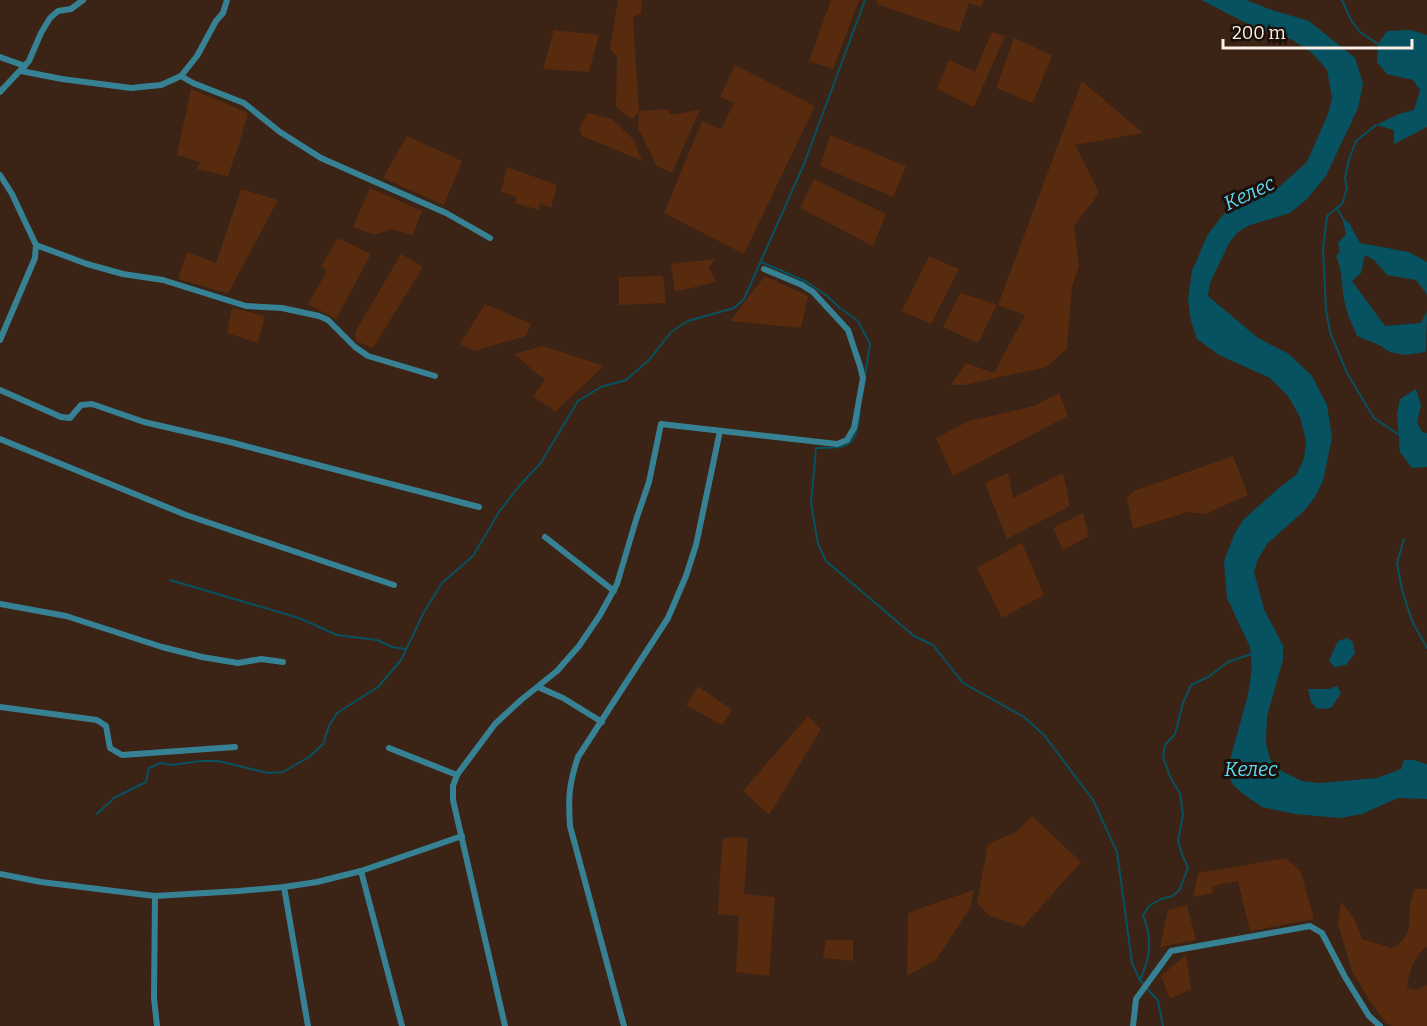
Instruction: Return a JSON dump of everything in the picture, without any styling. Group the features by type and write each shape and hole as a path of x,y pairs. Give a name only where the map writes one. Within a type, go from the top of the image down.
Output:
{"street":[{"path":"0,92 29,61 50,18 58,11 71,9 84,0"},
{"path":"0,57 23,68 62,80 131,88 161,85 181,76 198,56 216,21 223,13 227,0"},
{"path":"181,76 244,103 280,132 321,158 446,213 490,238"},
{"path":"0,175 12,194 36,245 35,258 0,340"},
{"path":"36,245 87,264 123,274 163,280 246,306 282,308 319,316 328,320 354,347 368,356 435,375"},
{"path":"505,1026 453,800 456,775 495,724 557,670 579,646 600,615 617,584 649,482 661,424 837,444 847,440 854,428 863,378 848,330 813,292 765,270"},
{"path":"0,390 61,417 70,418 81,405 92,404 144,422 479,507"},
{"path":"624,1026 570,826 568,800 571,777 578,757 668,618 696,545 720,431"},
{"path":"0,439 186,514 394,585"},
{"path":"545,537 614,591"},
{"path":"0,604 66,616 162,647 202,657 238,663 261,659 283,662"},
{"path":"538,687 563,698 602,722"},
{"path":"0,707 97,720 106,726 111,748 122,755 235,747"},
{"path":"389,748 456,775"},
{"path":"0,874 41,882 155,896 284,887 317,882 361,871 462,836"},
{"path":"361,871 402,1026"},
{"path":"284,887 308,1026"},
{"path":"155,896 154,998 157,1026"},
{"path":"1133,1026 1136,999 1171,951 1310,926 1322,933 1369,1016 1380,1026"}],"shaded area":[{"path":"618,0 642,0 641,14 633,17 639,111 667,109 670,115 700,110 672,173 657,166 638,128 639,112 632,119 616,106 617,57 610,48"},
{"path":"831,0 859,0 833,69 809,61"},
{"path":"877,0 984,0 981,7 969,3 959,32 876,4"},
{"path":"554,30 599,35 589,72 543,69"},
{"path":"992,32 1005,36 974,107 937,89 949,60 975,72"},
{"path":"1014,38 1052,55 1033,103 996,88"},
{"path":"735,65 815,106 744,254 664,213 702,121 721,129 734,103 720,97"},
{"path":"1082,81 1143,133 1075,145 1099,192 1074,227 1079,266 1072,287 1067,348 1047,367 964,385 951,385 966,363 994,373 1025,315 997,305 978,343 943,327 960,293 998,305"},
{"path":"191,89 248,113 228,176 197,169 200,162 177,155"},
{"path":"588,113 612,119 634,140 642,161 582,136 579,128"},
{"path":"830,135 906,166 893,197 820,166"},
{"path":"407,136 462,161 444,205 383,178"},
{"path":"507,167 557,185 551,208 539,203 539,210 515,203 516,196 501,192"},
{"path":"814,179 886,214 873,246 800,208"},
{"path":"370,188 422,211 413,235 391,229 375,235 353,227"},
{"path":"241,189 278,200 231,288 227,293 178,279 187,252 216,263"},
{"path":"338,238 371,254 336,319 308,304 327,271 321,266"},
{"path":"401,254 423,267 373,348 356,341 355,332"},
{"path":"929,256 959,269 931,324 902,311"},
{"path":"716,259 709,267 716,282 675,292 671,264"},
{"path":"663,276 666,303 619,305 619,277"},
{"path":"765,276 808,296 801,328 730,321"},
{"path":"485,304 531,324 526,336 474,351 460,344"},
{"path":"232,308 265,316 258,343 227,333"},
{"path":"543,346 604,366 555,412 533,396 545,380 514,354"},
{"path":"1059,393 1068,416 953,476 936,438 969,421 1034,406"},
{"path":"1233,456 1248,495 1205,514 1188,512 1133,529 1127,498 1134,491"},
{"path":"1008,473 1013,498 1063,473 1070,506 1007,539 985,483"},
{"path":"1083,513 1089,536 1063,550 1053,528"},
{"path":"1022,543 1044,595 1002,618 977,568"},
{"path":"698,686 732,710 722,725 686,705"},
{"path":"808,716 821,729 769,815 743,791"},
{"path":"1032,816 1081,862 1023,927 990,916 977,903 988,844 1016,832"},
{"path":"723,838 748,839 744,894 775,897 769,976 736,972 739,916 718,914"},
{"path":"1286,858 1301,872 1314,919 1250,931 1238,881 1212,886 1213,893 1193,897 1198,873"},
{"path":"1414,889 1427,889 1427,947 1415,959 1407,988 1417,990 1427,985 1427,1026 1392,1026 1386,1023 1352,971 1338,924 1341,902 1354,918 1362,939 1392,948 1403,940 1409,929 1410,905"},
{"path":"974,890 970,908 936,960 907,976 908,914"},
{"path":"1187,905 1196,940 1160,947 1168,910"},
{"path":"826,940 853,940 853,961 823,958"},
{"path":"1186,955 1191,989 1170,999 1161,976"}],"water":[{"name":"Келес","path":"1201,0 1246,0 1309,21 1355,58 1363,83 1358,108 1326,176 1306,200 1290,213 1250,225 1238,232 1229,243 1210,283 1208,296 1258,338 1289,354 1312,376 1327,405 1332,438 1323,481 1315,497 1304,511 1267,544 1258,559 1254,572 1264,609 1283,646 1283,660 1267,716 1266,743 1270,759 1281,771 1302,781 1320,783 1377,778 1401,769 1404,760 1414,760 1427,764 1427,799 1398,798 1362,814 1340,818 1295,814 1262,807 1234,786 1227,773 1248,695 1252,667 1250,647 1227,598 1224,561 1235,533 1244,519 1296,475 1304,459 1306,440 1300,417 1288,396 1270,378 1219,355 1197,339 1191,321 1188,299 1192,271 1208,234 1223,215 1231,208 1245,204 1260,193 1279,187 1307,162 1328,114 1332,98 1327,70 1313,54 1291,39 1256,28"},
{"path":"1411,30 1427,35 1427,127 1394,144 1394,130 1376,125 1414,110 1420,90 1413,80 1387,74 1377,62 1378,44 1387,31"},
{"path":"1342,217 1350,224 1360,243 1409,252 1427,262 1427,296 1416,280 1387,275 1374,260 1365,255 1361,273 1352,281 1385,326 1421,323 1427,311 1426,352 1405,355 1390,352 1357,336 1346,308 1340,267 1336,256 1340,252 1338,243 1346,234"},
{"path":"1416,389 1421,405 1417,422 1422,432 1427,433 1427,467 1412,468 1400,452 1397,414 1400,399"},
{"path":"1347,638 1353,642 1355,653 1346,665 1334,667 1329,660 1338,641"},
{"path":"1337,686 1341,693 1331,708 1317,709 1311,702 1308,689 1329,689"}],"waterway":[{"path":"97,814 114,798 146,782 149,768 161,763 171,765 218,761 268,773 283,772 309,757 323,744 329,726 337,713 378,687 401,660 424,612 442,583 473,556 499,512 540,464 578,401 601,387 626,380 650,359 671,332 688,321 734,308 744,299 804,164 865,0"},
{"path":"1342,0 1351,20 1360,32 1378,44"},
{"path":"1376,125 1356,141 1349,160 1345,178 1347,188 1342,204 1327,216 1323,249 1326,310 1330,332 1347,373 1374,418 1399,435"},
{"path":"1337,208 1342,217"},
{"path":"761,262 807,282 858,321 870,344 865,376"},
{"path":"860,412 856,432 849,443 844,446 816,448 811,503 818,544 826,561 914,636 933,645 963,683 1024,717 1044,735 1093,800 1117,852 1132,963 1140,980 1158,1001 1163,1026"},
{"path":"1404,539 1397,563 1402,590 1412,621 1427,648"},
{"path":"170,580 299,618 337,635 377,640 392,647 405,649"},
{"path":"1140,980 1149,948 1143,916 1149,906 1161,899 1173,896 1180,889 1188,867 1178,841 1183,815 1180,793 1171,779 1163,757 1165,745 1175,734 1183,703 1191,685 1208,677 1228,662 1251,654"}]}
